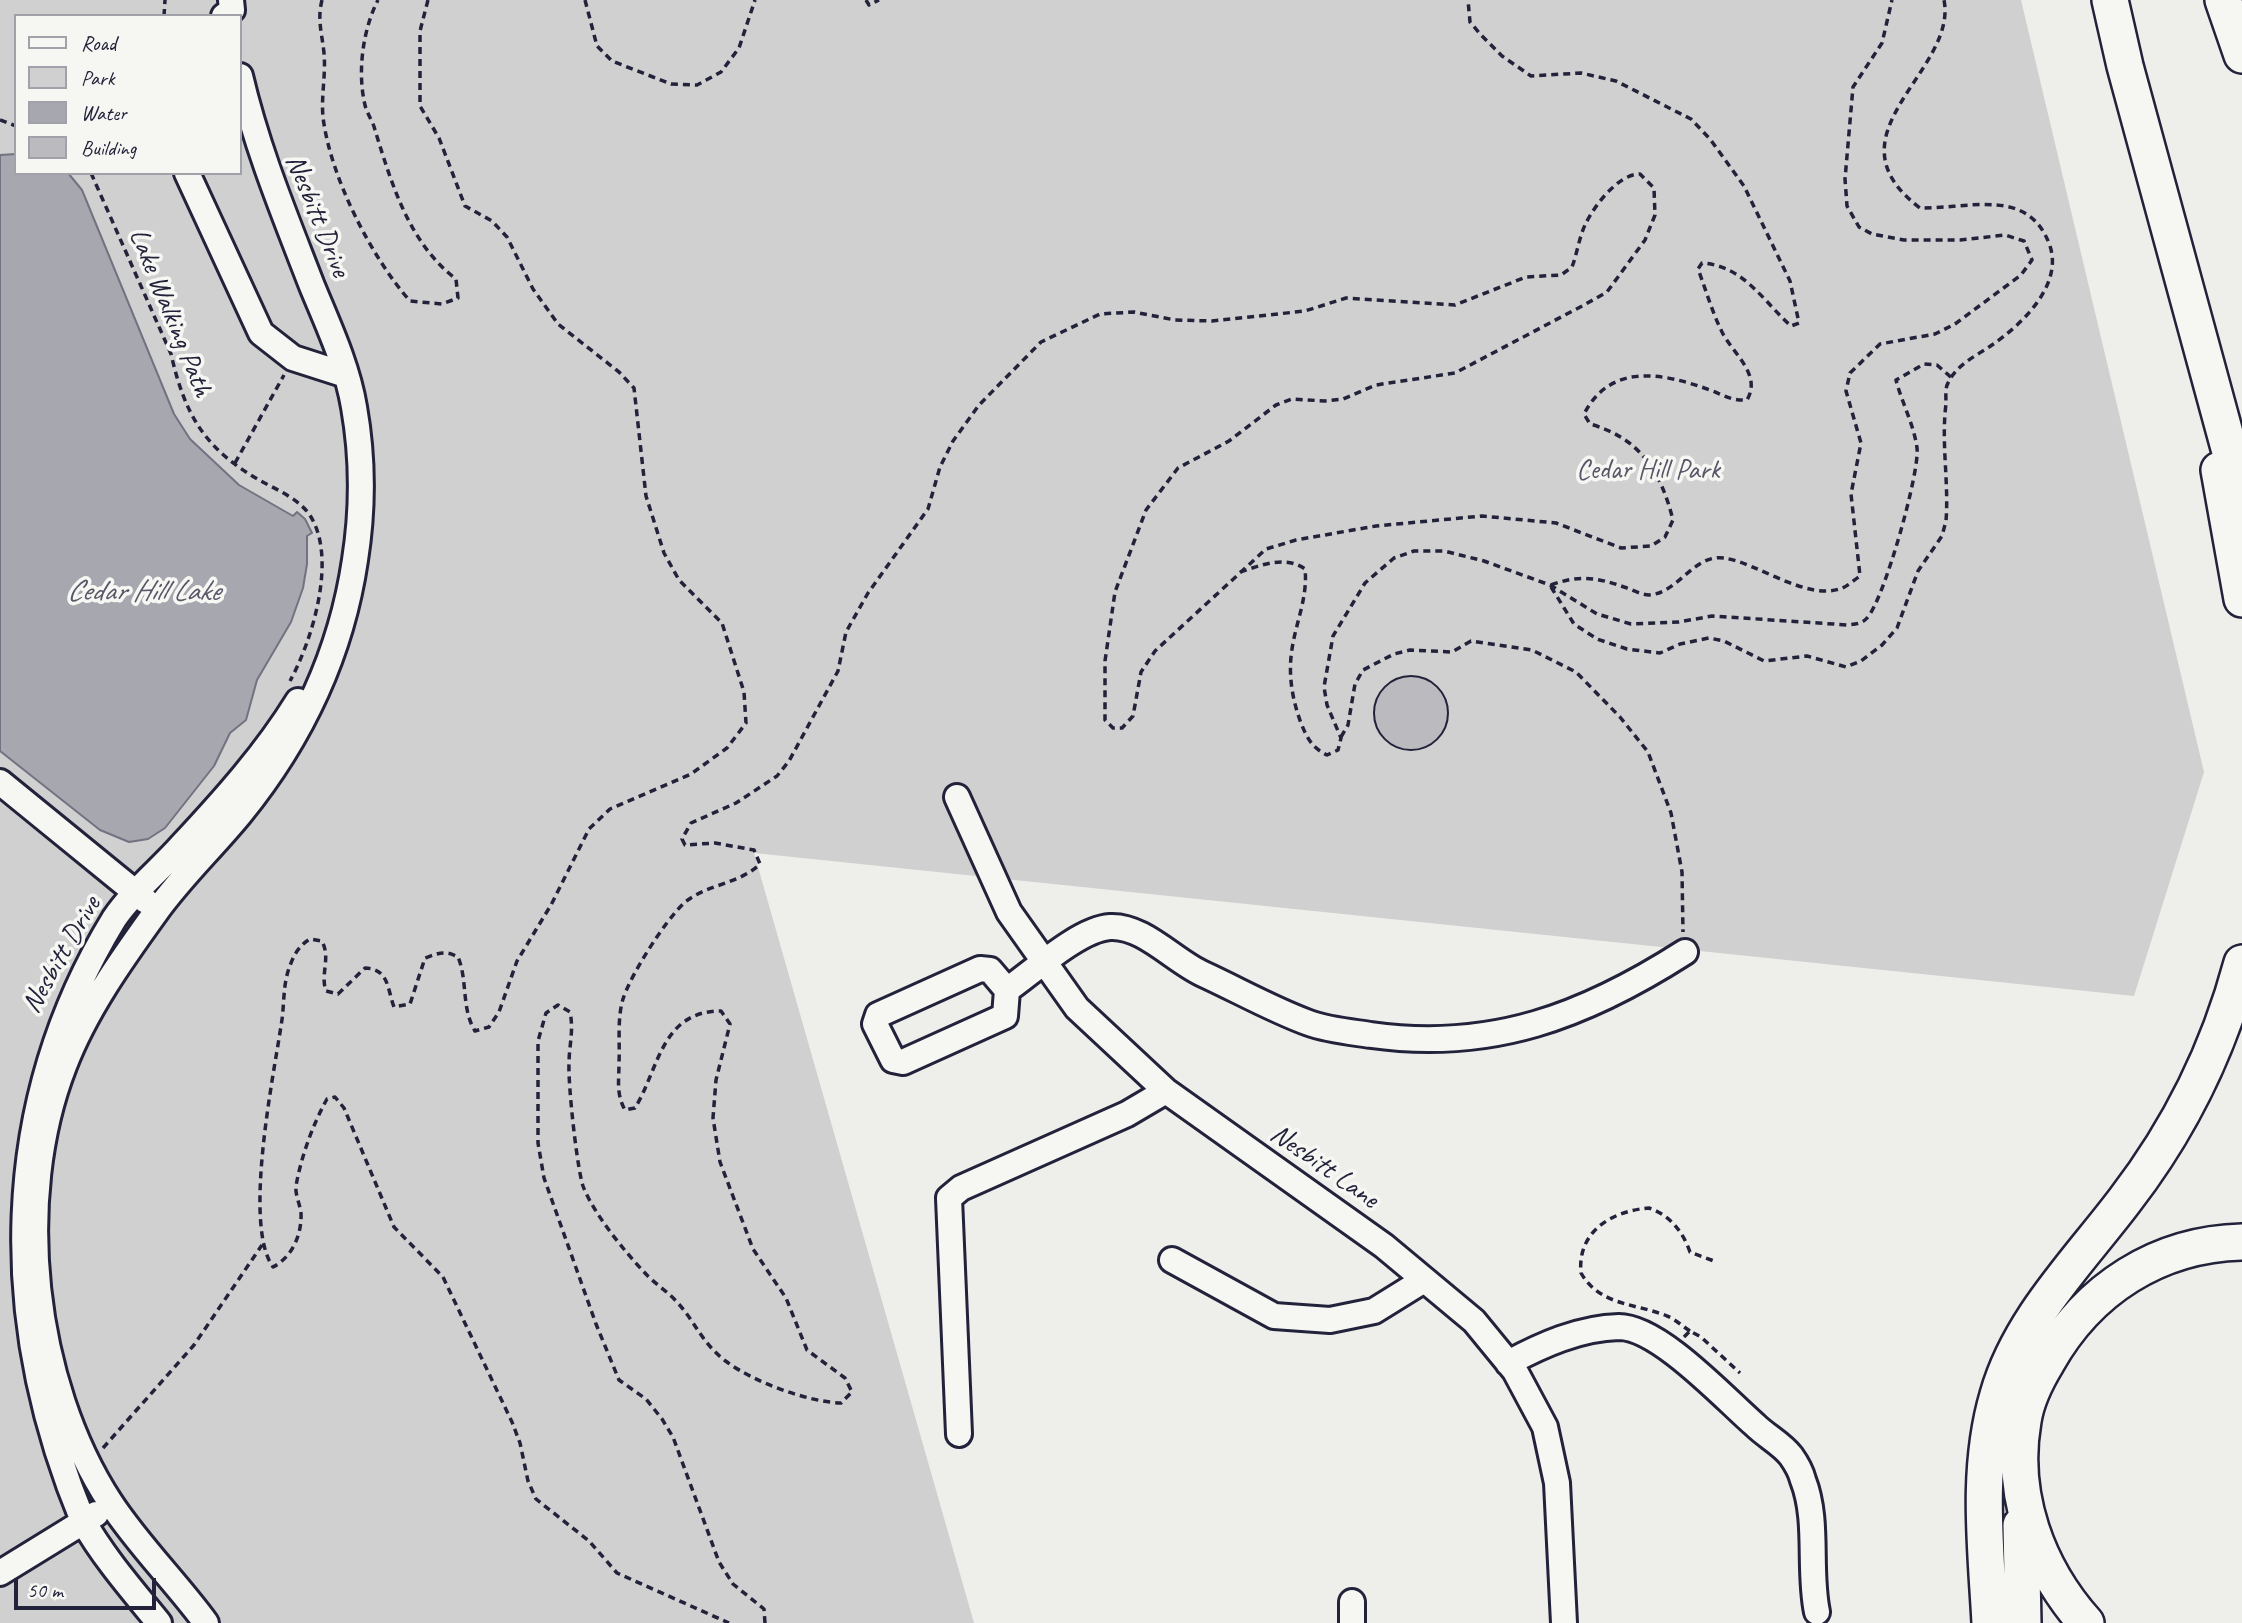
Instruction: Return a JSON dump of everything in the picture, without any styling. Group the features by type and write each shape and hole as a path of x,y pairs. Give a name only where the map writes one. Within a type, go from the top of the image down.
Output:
{"highway":[{"path":"2110,0 2242,496"},
{"path":"2232,27 2242,67"},
{"path":"2189,301 2242,599"},
{"path":"1990,1623 1985,1468 1997,1396 2025,1334 2126,1198 2204,1073 2223,1027 2242,963"},
{"path":"2023,1623 2020,1462 2023,1420 2035,1382 2059,1341 2083,1310 2110,1286 2174,1252 2215,1243 2242,1242"},
{"path":"2020,1462 2026,1516 2035,1542 2068,1602 2086,1623"}],"street":[{"name":"Nesbitt Drive","path":"206,1623 111,1503 89,1463 58,1382 40,1310 35,1260 38,1173 52,1101 80,1028 158,910 242,811 302,726 331,659 347,599 359,531 361,465 354,404 346,375 262,159 242,84"},
{"path":"188,175 261,333 293,358 346,375"},
{"name":"Nesbitt Drive","path":"159,1623 84,1522 48,1450 21,1365 12,1321 7,1269 7,1206 17,1128 38,1060 68,994 114,918 135,892 182,846 282,726 308,684 347,599"},
{"path":"0,782 158,910"},
{"name":"Nesbitt Lane","path":"957,797 1009,912 1077,1008 1166,1091 1384,1246 1474,1321 1508,1363 1545,1427 1557,1483 1564,1623"},
{"path":"1007,990 1095,930 1111,927 1128,930 1191,968 1309,1023 1423,1041 1471,1038 1552,1019 1613,994 1685,951"},
{"path":"980,969 990,970 1007,990 1005,1016 903,1062 893,1060 875,1024 878,1015 980,969"},
{"path":"958,1434 949,1198 961,1188 1127,1114 1166,1091"},
{"path":"1172,1260 1273,1316 1330,1320 1374,1311 1424,1280"},
{"path":"1508,1363 1541,1345 1577,1334 1621,1327 1653,1339 1690,1365 1793,1458 1804,1482 1811,1521 1811,1586 1817,1612"},
{"path":"0,1573 111,1503"}],"path":[{"path":"322,0 317,18 324,54 323,118 349,201 372,246 403,293 410,300 442,304 458,298 456,279 433,261 415,236 393,186 365,105 363,77 366,22 378,0"},
{"path":"428,0 420,31 420,106 439,138 465,206 492,221 507,237 533,289 558,324 619,372 634,388 646,496 664,552 679,580 722,623 744,692 746,723 727,748 691,774 610,809 589,829 551,905 517,961 499,1012 489,1027 475,1031 469,1021 465,975 458,957 449,952 440,952 425,958 410,1004 394,1007 386,977 376,968 365,968 338,994 326,991 322,980 327,951 322,942 310,939 301,944 290,964 282,991 282,1024 262,1171 265,1255 273,1267 286,1261 295,1245 301,1214 296,1190 300,1170 319,1114 327,1098 335,1097 344,1108 394,1227 443,1277 512,1422 520,1443 527,1481 536,1499 580,1532 617,1573 729,1623"},
{"path":"585,0 597,46 612,61 671,84 697,85 722,72 739,48 755,0"},
{"path":"866,0 869,5 879,0"},
{"path":"765,1623 764,1609 733,1584 719,1562 667,1428 646,1399 619,1380 583,1288 544,1178 538,1143 537,1052 546,1013 558,1005 570,1012 573,1030 570,1084 582,1184 592,1206 644,1272 678,1302 703,1341 729,1364 787,1391 825,1403 841,1404 852,1392 845,1378 807,1350 786,1298 753,1249 720,1162 713,1118 716,1080 730,1024 721,1011 705,1011 676,1029 660,1049 644,1095 635,1108 625,1110 618,1097 620,1014 624,996 643,962 684,903 704,891 747,876 760,864 754,850 715,844 685,845 682,839 685,829 691,823 736,803 777,776 789,761 838,671 846,632 868,593 928,509 940,467 953,441 979,405 1041,342 1100,314 1134,312 1175,320 1212,321 1306,312 1346,298 1455,305 1526,277 1561,275 1573,267 1585,224 1621,180 1630,174 1640,174 1654,187 1655,215 1645,240 1607,292 1455,373 1376,385 1343,398 1325,401 1292,399 1276,405 1229,441 1178,468 1146,510 1115,592 1103,699 1105,720 1113,728 1122,728 1133,716 1142,672 1156,651 1238,572 1266,549 1296,540 1376,526 1482,516 1556,523 1621,548 1651,546 1665,537 1673,520 1665,488 1648,460 1608,429 1590,424 1584,414 1594,395 1615,380 1640,374 1710,390 1735,401 1747,400 1752,391 1751,381 1742,359 1723,335 1698,269 1702,263 1728,270 1764,294 1791,326 1799,323 1790,281 1756,209 1710,139 1690,119 1616,81 1581,73 1531,76 1502,56 1480,35 1470,22 1468,0"},
{"path":"1550,585 1575,577 1621,586 1647,595 1665,591 1698,564 1721,558 1818,590 1842,589 1860,576 1851,494 1861,443 1846,391 1850,373 1880,344 1934,334 1955,324 2021,275 2032,260 2024,241 2005,235 1960,240 1904,240 1872,234 1859,227 1847,206 1845,179 1853,88 1882,43 1892,0"},
{"path":"1550,585 1574,624 1597,639 1628,649 1660,653 1680,644 1709,638 1724,641 1764,661 1807,656 1846,667 1861,661 1882,645 1897,628 1917,571 1942,536 1948,502 1943,426 1947,384 1962,364 2020,323 2039,300 2050,277 2051,250 2042,226 2024,211 1986,204 1920,208 1905,197 1886,162 1887,128 1896,107 1919,74 1940,34 1946,9 1944,0"},
{"name":"Lake Walking Path","path":"92,175 171,354 187,410 198,427 235,463 305,510 311,517 322,561 317,604 302,655 287,686"},
{"path":"235,463 293,358"},
{"path":"1341,738 1327,705 1324,687 1333,636 1365,583 1395,558 1414,551 1444,551 1484,561 1550,585 1597,614 1631,624 1669,623 1712,616 1848,625 1860,623 1869,616 1891,564 1905,513 1917,450 1896,380 1924,364 1937,365 1952,378"},
{"path":"1238,572 1273,562 1295,562 1305,569 1306,582 1292,648 1290,675 1295,706 1314,749 1327,755 1338,750 1348,725 1355,684 1363,670 1394,654 1410,650 1452,652 1471,641 1532,650 1576,672 1620,717 1648,752 1671,813 1682,872 1685,951"},
{"path":"1690,1331 1669,1317 1597,1293 1581,1273 1584,1246 1591,1232 1614,1216 1649,1208 1676,1225 1685,1236 1690,1252 1714,1261"},
{"path":"89,1463 194,1345 264,1244"}],"green space":[{"name":"Cedar Hill Park","path":"0,0 2021,0 2204,772 2134,996 754,853 974,1623 0,1623"}],"water":[{"name":"Cedar Hill Lake","path":"14,154 14,175 70,175 82,190 174,414 190,439 239,485 293,516 297,512 305,519 312,533 307,536 307,564 303,588 291,622 257,680 246,720 230,733 214,766 165,828 148,839 129,842 100,830 0,751 0,155"}],"building":[{"path":"1411,676 1432,682 1442,692 1448,713 1442,734 1432,744 1411,750 1390,744 1380,734 1374,713 1380,692 1390,682"}]}
